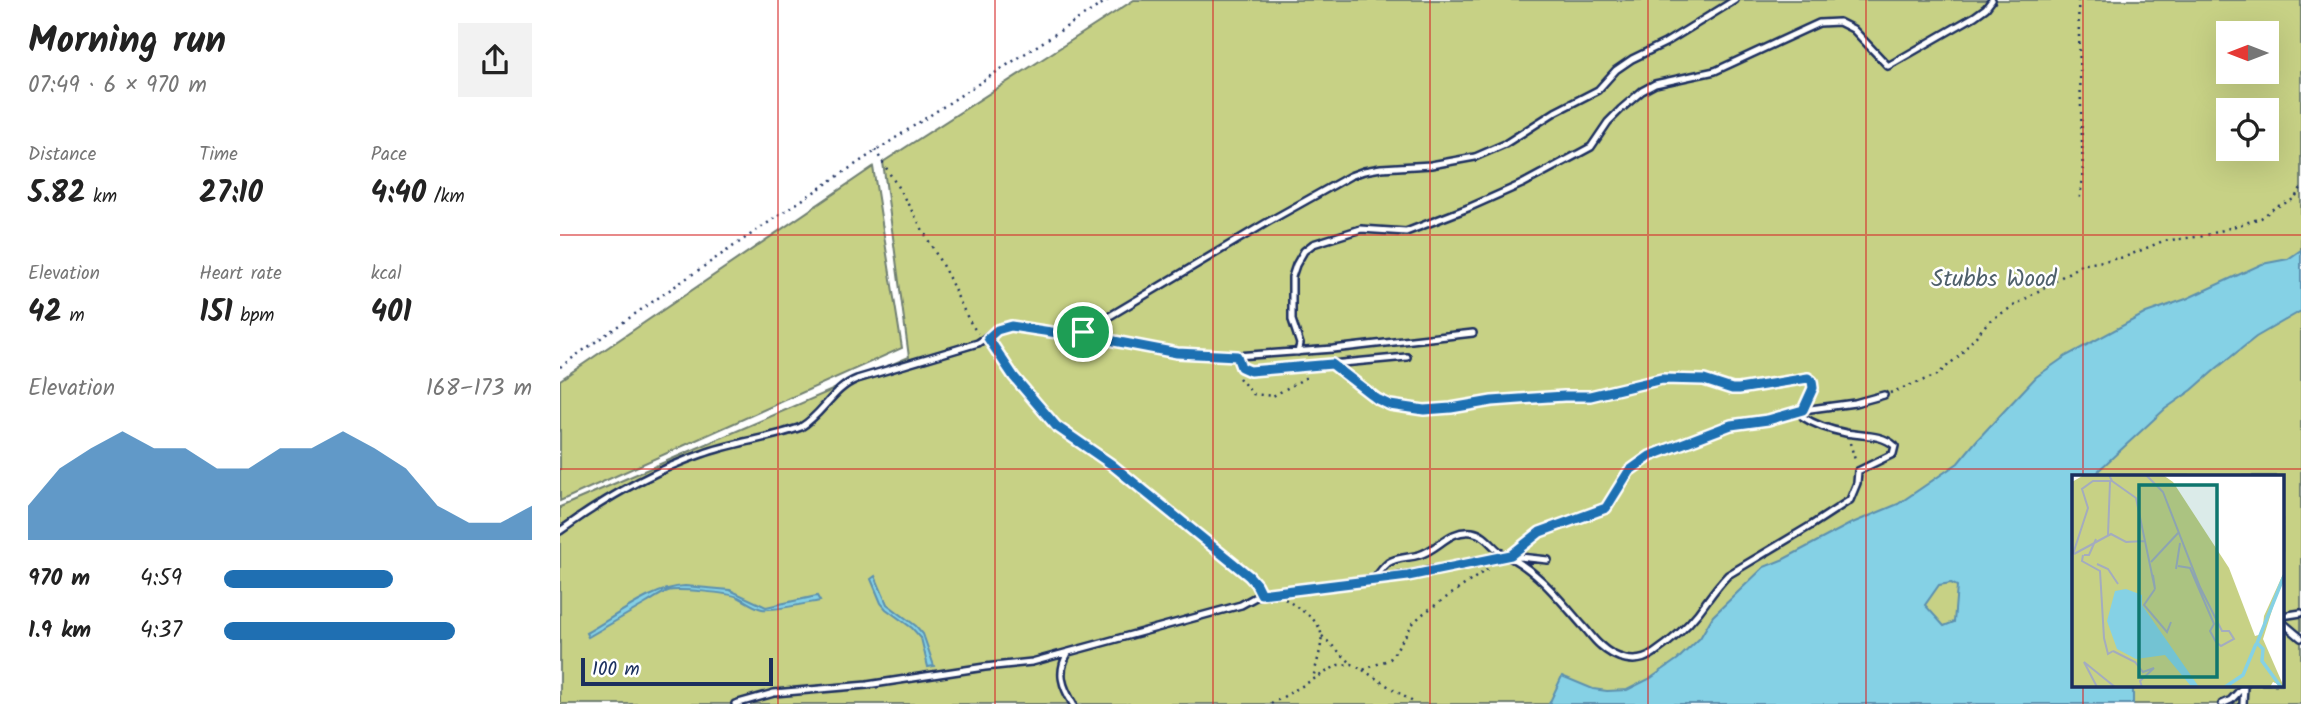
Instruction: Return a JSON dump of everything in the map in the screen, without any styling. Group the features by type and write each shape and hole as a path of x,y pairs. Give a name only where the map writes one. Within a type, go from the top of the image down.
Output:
{"lane":[{"path":"560,531 600,502 665,469 704,453 801,427 847,383 987,339 997,330 1011,326 1071,335 1083,332 1350,176 1381,168 1458,161 1505,144 1555,112 1598,90 1624,64 1735,0"},
{"path":"1298,352 1300,344 1292,320 1292,277 1300,258 1313,244 1361,229 1405,232 1468,208 1522,184 1591,147 1608,122 1621,109 1656,84 1715,71 1819,23 1839,22 1853,29 1888,65 1975,16 1992,0"},
{"path":"1083,332 1167,352 1206,356 1298,352 1473,333"},
{"path":"987,339 1014,377 1056,426 1156,499 1249,576 1261,594"},
{"path":"1237,356 1241,367 1250,371 1407,357"},
{"path":"735,704 774,693 899,681 1032,662 1241,604 1261,594 1408,576 1507,556 1540,579 1601,646 1623,659 1635,661 1652,655 1675,636 1697,614 1717,586 1737,568 1850,500 1857,484 1858,471 1893,454 1895,446 1887,439 1847,433 1805,419 1801,415 1803,410 1855,403 1884,395"},
{"path":"1374,580 1389,562 1426,553 1444,539 1468,532 1477,533 1489,540 1500,554 1548,560"},
{"path":"2284,624 2301,638"},
{"path":"1068,653 1062,666 1061,677 1073,704"},
{"path":"2224,704 2244,686"},
{"path":"2243,704 2244,686"}],"path":[{"path":"560,367 694,272 875,150 1108,0"},
{"path":"2078,0 2083,178 2079,202"},
{"path":"875,150 914,212 963,305 972,328 987,339"},
{"path":"1884,395 1937,375 1960,355 1989,320 2081,265 2125,257 2163,241 2204,236 2261,218 2274,208 2294,199 2301,188"},
{"path":"1239,378 1253,394 1273,396 1329,365 1377,399 1390,405 1424,410 1492,401 1590,396 1662,379 1704,380 1732,389 1808,378 1812,381 1813,388 1803,410 1768,420 1731,425 1650,456 1629,471 1606,508 1540,532 1511,555 1424,613 1414,622 1390,659 1363,670"},
{"path":"1847,433 1858,471"},
{"path":"1274,592 1314,618 1319,625 1322,636 1313,678"},
{"path":"1322,636 1352,664 1416,704"},
{"path":"1271,704 1338,665 1352,664"}],"green space":[{"name":"Stubbs Wood","path":"1134,0 2301,0 2301,704 560,704 560,507 909,357 883,162"},
{"path":"873,167 902,348 560,501 560,380"}],"water":[{"path":"2301,250 2301,311 2256,337 2165,409 2099,470 2097,475 2072,475 2072,686 2133,686 2133,704 1549,704 1562,676 1593,689 1607,691 1627,690 1651,678 1678,659 1700,638 1713,616 1764,567 1850,524 1898,504 1958,463 2036,377 2066,356 2146,313 2186,299 2262,264 2288,259","holes":["1951,583 1957,586 1954,622 1944,626 1925,605 1939,585"]},
{"path":"875,576 887,604 923,634 934,666 928,667 921,638 881,603 871,579"},
{"path":"685,586 730,590 766,607 817,596 820,601 762,609 733,595 673,590 659,595 588,637 586,633 647,597"}],"route":[{"path":"1011,326 1071,335 1083,332 1177,353 1237,356 1241,367 1250,371 1332,364 1377,399 1390,405 1424,410 1492,401 1590,396 1662,379 1704,380 1739,389 1808,378 1812,381 1813,388 1803,410 1768,420 1731,425 1650,456 1623,478 1606,508 1540,532 1511,555 1408,576 1261,594 1249,576 1156,499 1056,426 1014,377 988,338 997,330 1011,326"}]}
